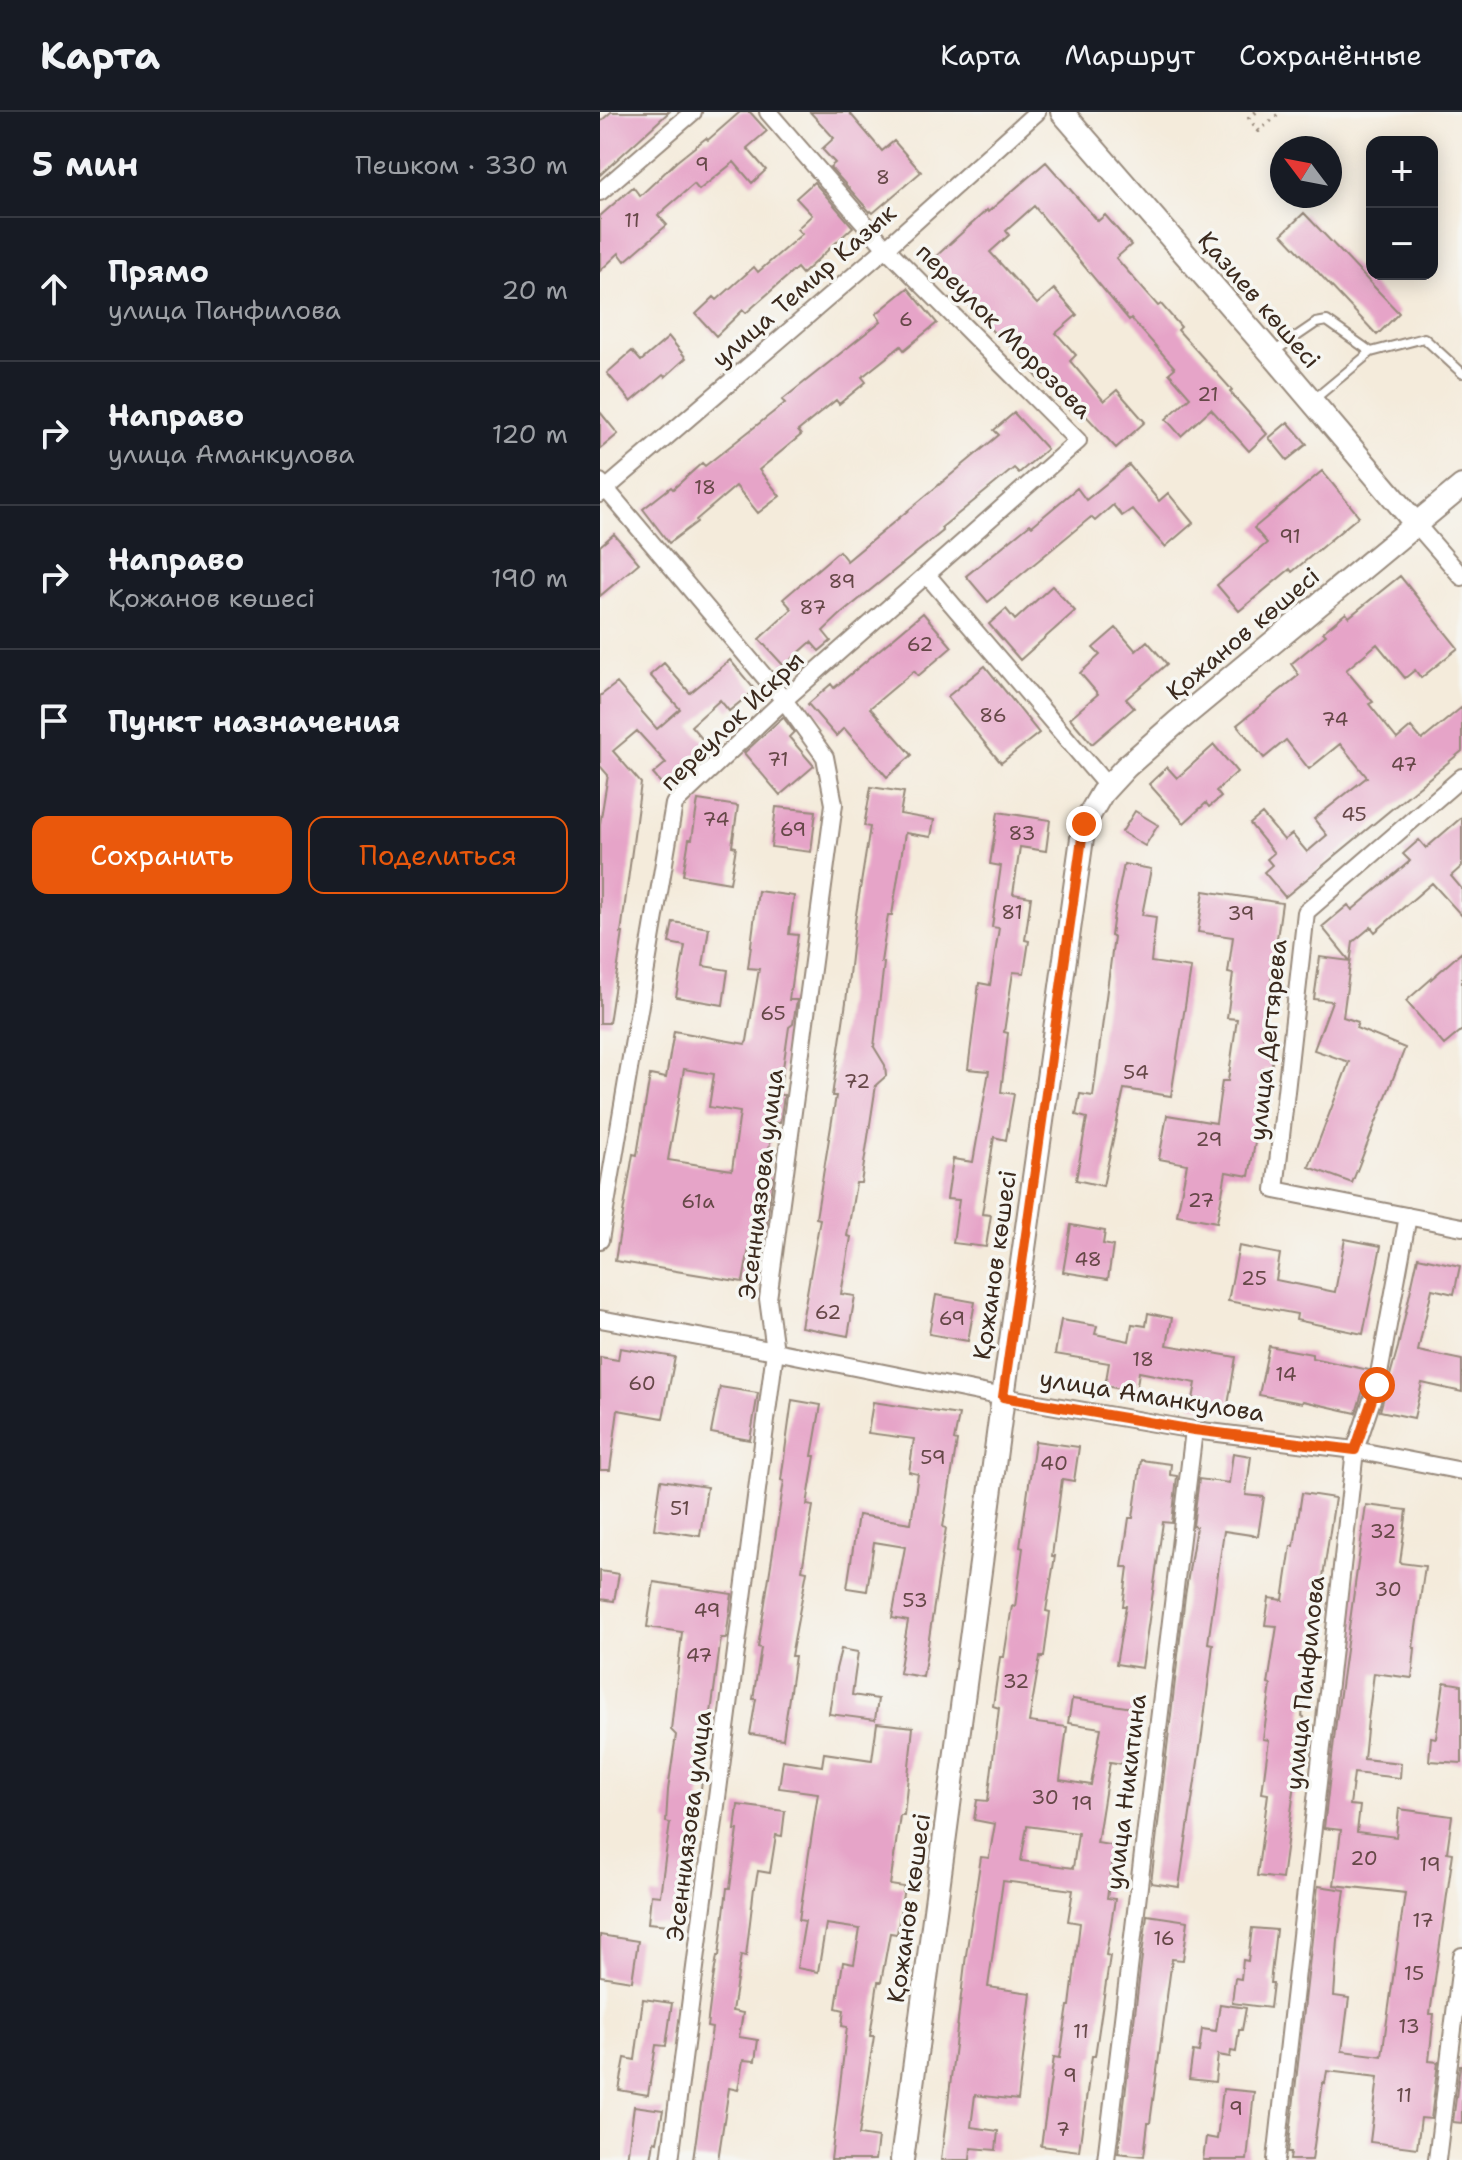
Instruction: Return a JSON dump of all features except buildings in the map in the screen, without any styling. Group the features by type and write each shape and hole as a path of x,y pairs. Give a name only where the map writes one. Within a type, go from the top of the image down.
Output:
{"main road":[{"name":"Қазиев көшесі","path":"1062,112 1416,524"},
{"name":"Қожанов көшесі","path":"902,2160 1003,1397 1084,824 1102,793 1126,767 1462,486"}],"street":[{"path":"600,192 693,112"},
{"name":"переулок Морозова","path":"768,112 886,248 1078,441"},
{"name":"улица Темир Казык","path":"602,488 886,248 1037,112"},
{"name":"переулок Искры","path":"600,1240 674,804 784,700 1078,441"},
{"name":"Эсенниязова улица","path":"602,488 784,700 825,757 834,804 768,1299 775,1351 670,2160"},
{"path":"1416,524 1462,577"},
{"path":"927,575 1108,787"},
{"name":"улица Дегтярева","path":"1462,777 1306,912 1275,1190 1462,1227"},
{"name":"улица Панфилова","path":"1276,2160 1355,1450 1377,1385 1408,1216"},
{"name":"улица Аманкулова","path":"600,1319 1003,1397 1194,1430 1355,1450 1462,1471"},
{"name":"улица Никитина","path":"1106,2160 1194,1430"},
{"path":"1437,2160 1462,1956"}],"lane":[{"path":"1271,353 1316,323 1327,321 1371,352"},
{"path":"1312,401 1371,352 1424,338 1462,373"}],"path":[{"path":"1256,112 1249,118 1259,131 1281,112"}],"route":[{"path":"1084,824 1003,1397 1194,1430 1355,1450 1377,1385"}]}
